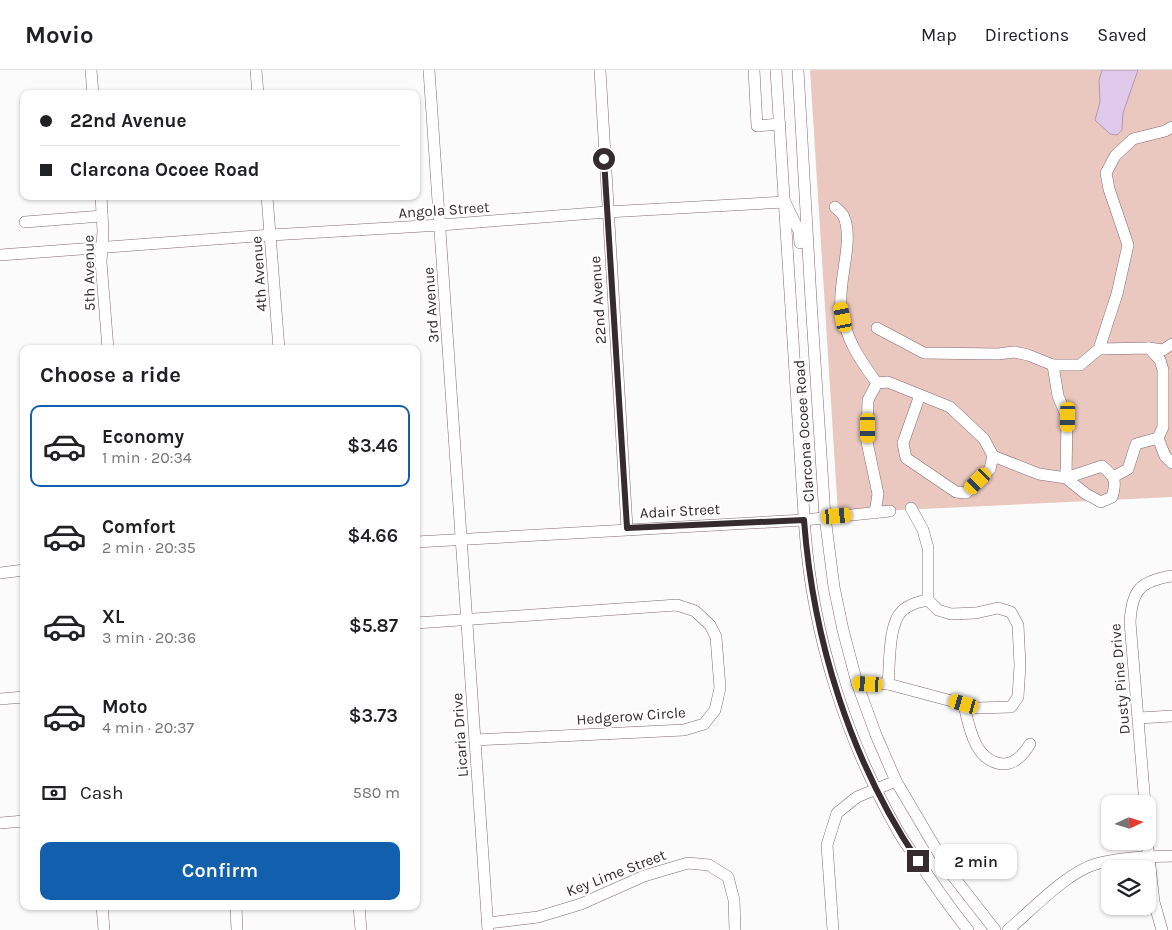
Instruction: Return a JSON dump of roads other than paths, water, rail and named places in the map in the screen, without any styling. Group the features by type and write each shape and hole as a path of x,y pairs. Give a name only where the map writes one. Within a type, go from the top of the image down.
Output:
{"street":[{"path":"91,70 93,90"},
{"path":"256,70 258,90"},
{"name":"3rd Avenue","path":"429,70 462,539"},
{"name":"22nd Avenue","path":"600,70 627,528"},
{"path":"754,70 757,126 780,124"},
{"name":"Clarcona Ocoee Road","path":"776,70 804,520 809,572 819,627 834,684 856,744 898,832 948,906 968,930"},
{"name":"Clarcona Ocoee Road","path":"798,70 810,300 825,517 834,587 857,683 876,735 896,781 949,871 996,930"},
{"path":"877,328 924,353 998,354 1014,352 1028,354 1053,365 1080,365 1099,349 1117,294 1128,245 1109,189 1106,173 1115,156 1133,139 1165,131 1172,127"},
{"name":"5th Avenue","path":"101,200 103,231 101,262 108,345"},
{"name":"4th Avenue","path":"267,200 279,345"},
{"path":"785,202 799,231 803,294 810,300"},
{"name":"Angola Street","path":"0,255 271,235 441,226 607,212 785,202"},
{"path":"835,206 843,215 848,234 841,306 846,328 856,353 877,383"},
{"path":"25,222 102,216"},
{"path":"1099,349 1149,348 1163,350 1172,344"},
{"path":"1149,348 1160,360 1163,370 1162,427 1158,438 1165,456 1172,463"},
{"path":"1053,365 1058,396 1068,417 1066,478"},
{"path":"877,383 888,382 950,407 984,439 993,456 1039,474 1066,478 1102,466 1111,474 1116,484 1112,497 1101,502 1086,494 1066,478"},
{"path":"875,513 878,494 868,442 868,400 877,383"},
{"path":"920,395 903,443 906,458 956,492 966,493 990,469 993,456"},
{"path":"1113,477 1128,469 1136,444 1158,438"},
{"path":"857,683 888,684 978,708 1011,707 1018,697 1020,665 1018,625 1011,612 998,608 976,613 951,614 938,610 928,600 928,548 923,530 911,508"},
{"name":"Adair Street","path":"420,542 627,528 804,520 890,512"},
{"name":"Licaria Drive","path":"462,539 488,926"},
{"path":"0,572 20,570"},
{"name":"Dusty Pine Drive","path":"1144,795 1130,622 1131,604 1138,590 1153,580 1172,576"},
{"path":"888,684 893,625 902,611 914,604 928,600"},
{"name":"Hedgerow Circle","path":"420,623 678,604 695,611 710,625 716,637 720,688 715,710 704,724 684,730 475,740"},
{"path":"0,699 20,697"},
{"path":"964,704 976,745 985,758 996,763 1009,764 1020,757 1030,744"},
{"path":"1139,718 1172,716"},
{"path":"833,930 827,845 836,813 857,797 896,781"},
{"path":"0,824 20,822"},
{"path":"1148,850 1154,902 1162,930"},
{"path":"1008,930 1066,880 1094,864 1126,858 1172,856"},
{"name":"Key Lime Street","path":"488,926 538,917 581,904 644,876 688,863 709,865 728,877 734,900 735,930"},
{"path":"102,910 104,930"},
{"path":"236,910 237,930"},
{"path":"360,910 361,930"}]}
